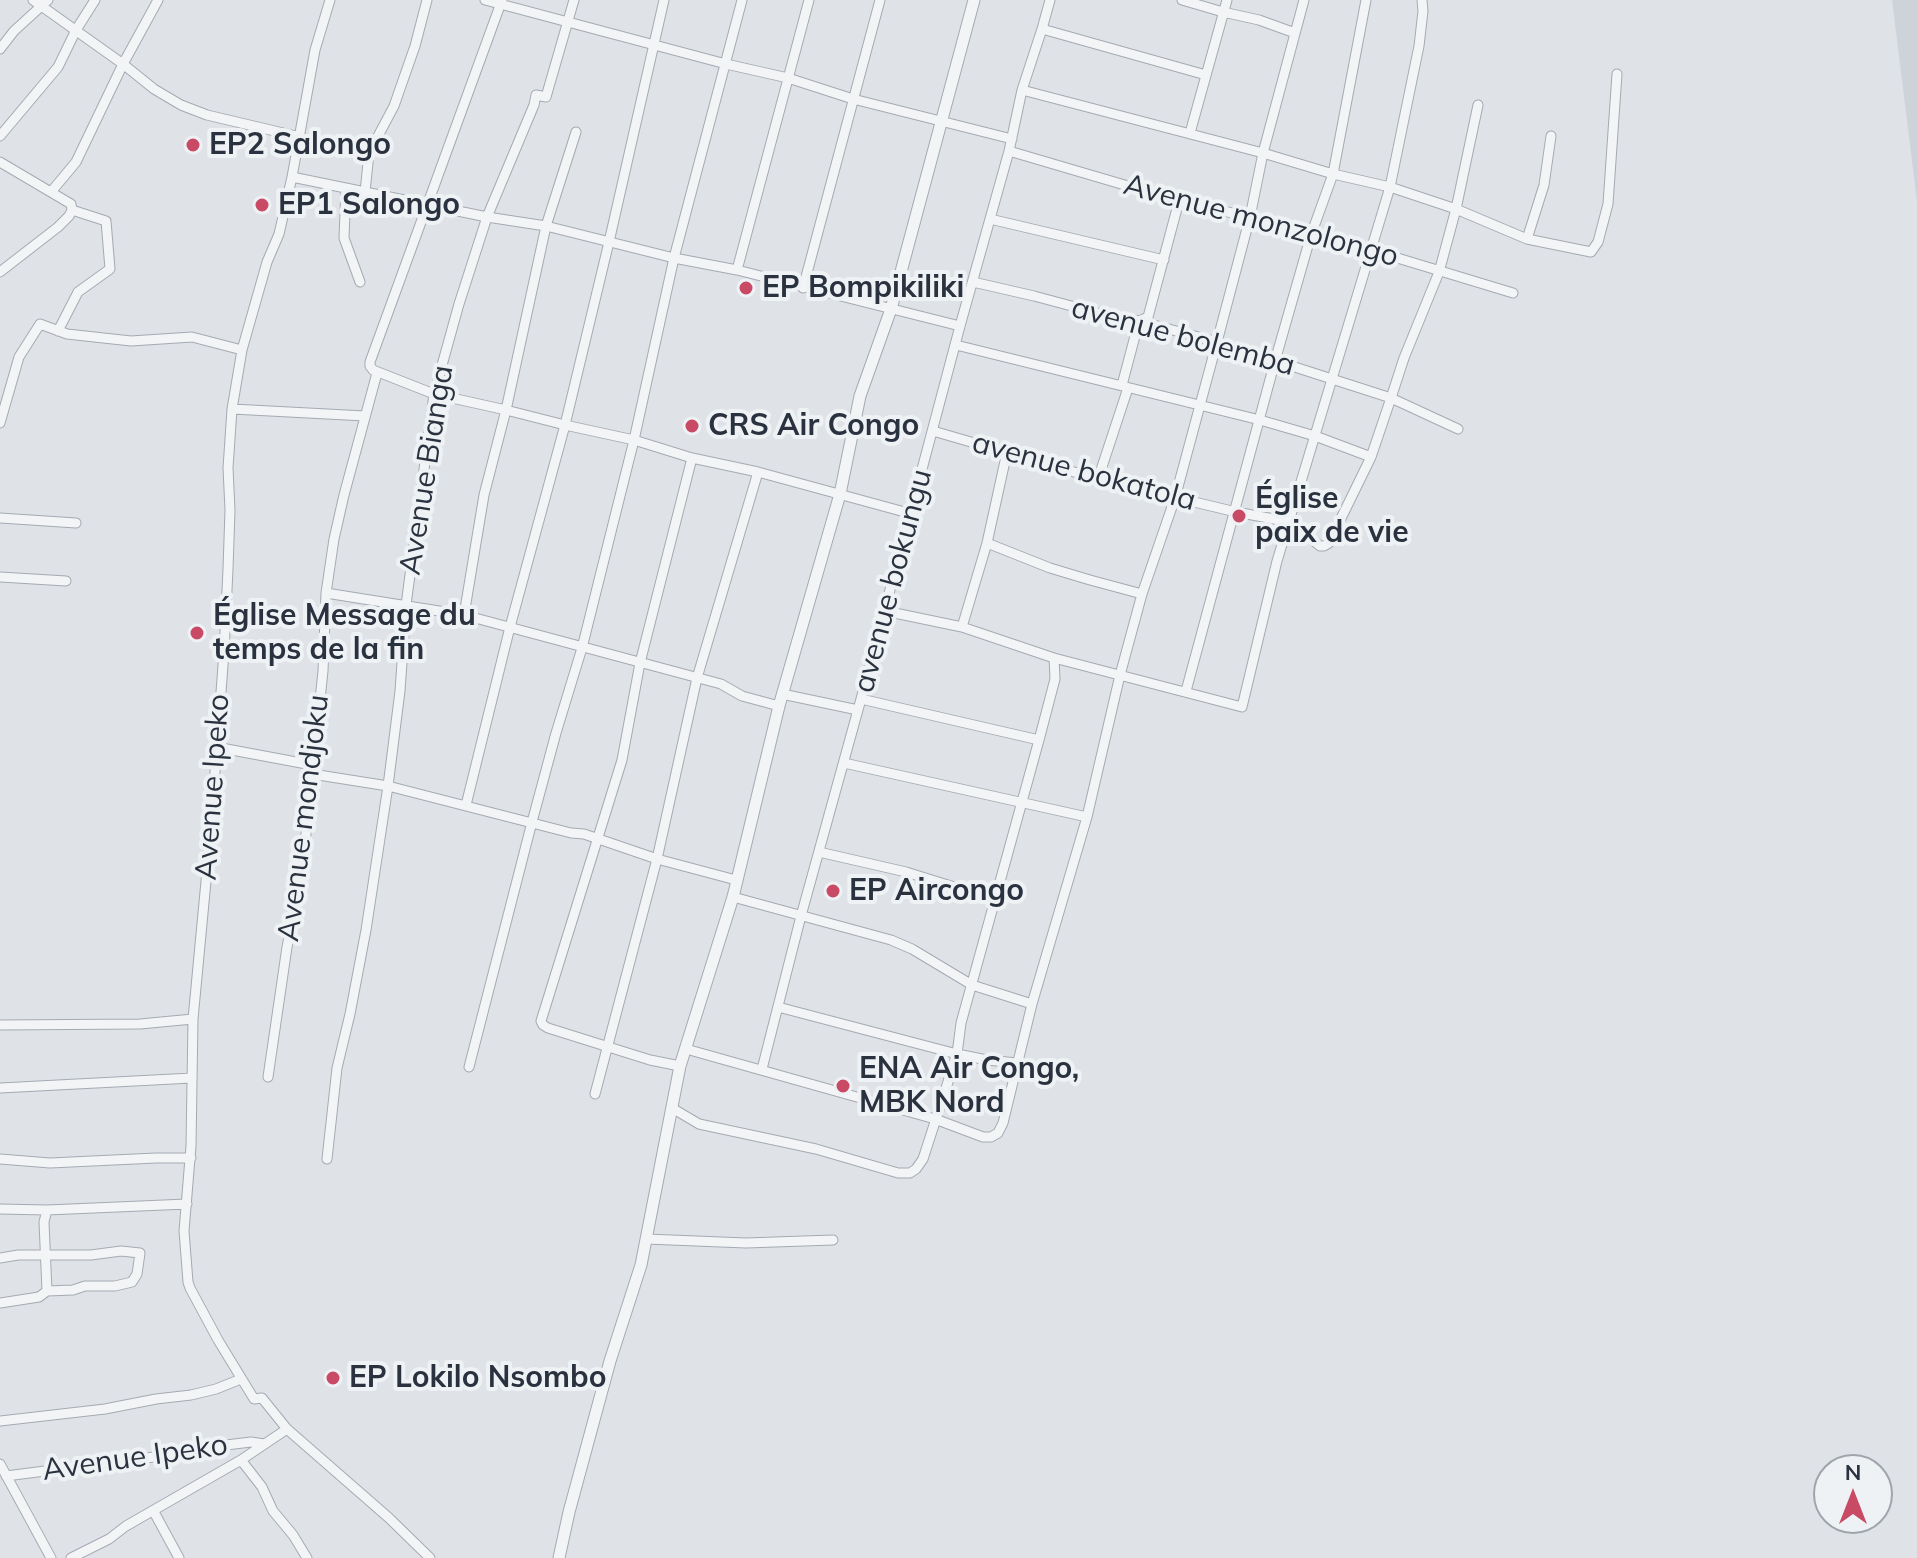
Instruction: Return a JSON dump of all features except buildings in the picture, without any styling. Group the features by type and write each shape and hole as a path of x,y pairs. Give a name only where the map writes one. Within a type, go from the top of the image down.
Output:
{"street":[{"path":"0,136 58,67 95,0"},
{"path":"51,192 76,162 158,0"},
{"name":"Avenue Ipeko","path":"330,0 315,50 279,234 267,262 242,350 232,409 228,468 228,569 193,1019 191,1158 184,1231 188,1282 254,1399 262,1398 287,1429 430,1558"},
{"path":"365,192 369,153 394,106 427,0"},
{"path":"485,0 1012,139"},
{"name":"Avenue Bianga","path":"327,1159 337,1068 361,958 388,786 400,691 406,605 434,394 487,217 536,95 546,97 574,0"},
{"path":"466,805 565,425 664,0"},
{"path":"469,1067 556,733 582,648 634,440 674,258 742,0"},
{"path":"737,270 809,0"},
{"path":"803,288 880,0"},
{"path":"559,1558 610,1361 641,1265 680,1066 733,897 782,694 840,494 860,396 891,309 974,0"},
{"name":"avenue bokungu","path":"762,1069 1009,151 1022,90 1050,0"},
{"path":"1182,0 1295,33"},
{"path":"1190,133 1227,0"},
{"path":"686,1049 935,1119 983,1137 998,1133 1087,817 1142,594 1175,498 1304,0"},
{"path":"1186,691 1275,361 1311,235 1333,174 1366,0"},
{"path":"885,611 962,627 1054,658 1242,707 1277,561 1390,187 1419,46 1422,0"},
{"path":"0,49 41,2 154,89 181,105 207,115 300,137"},
{"path":"428,205 501,3"},
{"path":"1042,29 1206,75"},
{"path":"1022,90 1390,187 1456,209 1527,239 1591,252 1598,242 1608,204 1617,74"},
{"name":"avenue bokatola","path":"933,431 1098,479 1290,522 1320,546 1327,545 1371,457 1404,358 1439,272 1478,105"},
{"path":"464,615 484,495 546,226 576,132"},
{"path":"1527,239 1544,185 1551,136"},
{"name":"Avenue monzolongo","path":"1009,151 1179,201 1371,250 1513,293"},
{"path":"0,162 71,204 72,210 58,227 0,272"},
{"path":"292,177 546,226 960,326"},
{"path":"346,188 344,238 360,282"},
{"path":"1098,479 1125,386 1139,321 1148,317 1179,201"},
{"name":"Avenue mondjoku","path":"268,1077 287,947 302,872 323,671 326,593 334,539 377,373 370,362 428,205"},
{"path":"58,331 78,292 110,269 106,221 72,210"},
{"path":"990,219 1164,260"},
{"name":"avenue bolemba","path":"973,282 1217,342 1391,398"},
{"path":"0,423 19,357 40,324 67,334 131,341 192,337 242,350"},
{"path":"956,345 1260,420 1371,457"},
{"path":"377,373 434,394 634,440 692,458 758,472 912,514"},
{"path":"1391,398 1458,429"},
{"path":"232,409 365,416"},
{"path":"962,627 987,543 1007,452"},
{"path":"680,1066 650,1060 548,1028 541,1021 622,760 640,663 692,458"},
{"path":"595,1094 657,859 697,678 758,472"},
{"path":"0,518 76,523"},
{"path":"987,543 1050,568 1142,594"},
{"path":"0,577 66,581"},
{"path":"326,593 464,615 721,684 742,696 779,706"},
{"path":"672,1108 699,1124 816,1149 898,1173 910,1173 916,1169 923,1159 957,1054 961,1023 1055,679 1054,658"},
{"path":"782,694 858,710"},
{"path":"861,699 1039,740"},
{"path":"216,747 584,834 657,859 736,880"},
{"path":"844,763 1087,817"},
{"path":"819,852 906,872 996,900"},
{"path":"733,897 891,940 972,985 1032,1004"},
{"path":"778,1007 957,1054 1017,1063"},
{"path":"0,1025 140,1024 193,1019"},
{"path":"0,1088 192,1078"},
{"path":"0,1159 50,1163 191,1158"},
{"path":"0,1209 187,1204"},
{"path":"47,1210 44,1222 47,1291"},
{"path":"646,1239 746,1243 833,1240"},
{"path":"0,1258 121,1251 140,1253 137,1274 132,1282 47,1291 39,1297 0,1303"},
{"name":"Avenue Ipeko","path":"0,1421 191,1395 241,1379"},
{"name":"Avenue Ipeko","path":"71,1558 109,1539 287,1429"},
{"name":"Avenue Ipeko","path":"6,1476 226,1445 264,1444"},
{"name":"Avenue Ipeko","path":"241,1460 307,1558"},
{"path":"0,1464 51,1558"},
{"name":"Avenue Ipeko","path":"154,1512 179,1558"}],"shaded area":[{"path":"1892,0 1917,0 1917,201"}],"place":[{"name":"EP2 Salongo","path":"193,145"},
{"name":"EP1 Salongo","path":"262,205"},
{"name":"EP Bompikiliki","path":"746,288"},
{"name":"CRS Air Congo","path":"692,426"},
{"name":"Église paix de vie","path":"1239,516"},
{"name":"Église Message du temps de la fin","path":"197,633"},
{"name":"EP Aircongo","path":"833,891"},
{"name":"ENA Air Congo, MBK Nord","path":"843,1086"},
{"name":"EP Lokilo Nsombo","path":"333,1378"}]}
